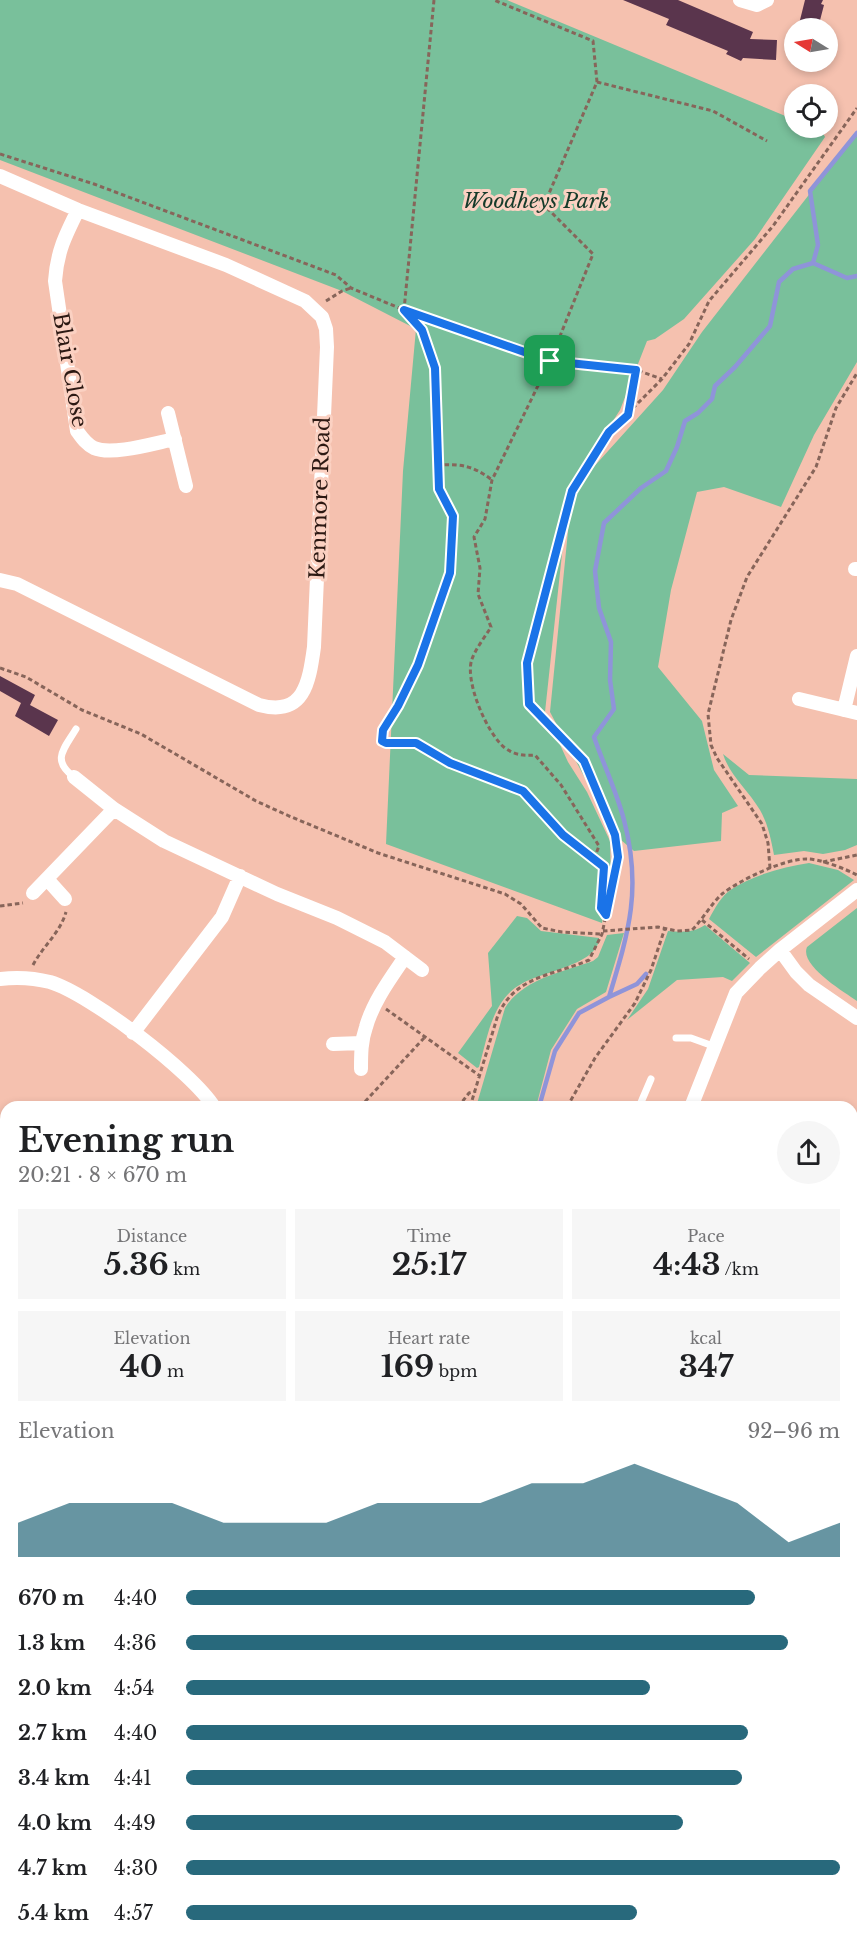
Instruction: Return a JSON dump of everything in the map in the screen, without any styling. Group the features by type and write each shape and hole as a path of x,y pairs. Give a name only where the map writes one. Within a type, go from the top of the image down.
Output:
{"street":[{"path":"740,0 757,5 766,1"},
{"path":"0,176 78,210 226,265 305,301 314,309"},
{"name":"Blair Close","path":"78,210 62,242 57,259 55,281 77,431 85,442 96,449 110,450 175,439"},
{"name":"Kenmore Road","path":"0,580 17,585 259,705 273,709 285,708 296,702 304,691 310,674 315,636 327,347 326,328 322,317 314,309"},
{"path":"168,413 186,486"},
{"path":"799,699 851,712 857,656"},
{"path":"74,777 114,809 164,841 277,894 337,918 385,942 422,970"},
{"path":"33,893 114,809"},
{"path":"133,1033 222,917 240,876"},
{"path":"47,879 65,898"},
{"path":"693,1101 736,993 780,950 857,890"},
{"path":"780,950 795,972 808,985 857,1018"},
{"path":"361,1069 362,1043 366,1026 377,1002 405,957"},
{"path":"0,979 31,978 69,989 94,1004 133,1033 189,1078 209,1101"},
{"path":"333,1044 362,1043"}],"lane":[{"path":"74,777 63,769 60,761 61,753 76,729"},
{"path":"676,1038 691,1038 714,1046"},
{"path":"642,1101 651,1079"}],"path":[{"path":"434,0 404,310 422,330 435,368 439,489 453,516 450,573 418,665 398,706 383,730 382,741 416,743 450,763 523,791 563,835 604,867 601,908 606,915"},
{"path":"494,0 592,41 597,82 544,205 593,255 550,361 492,480 485,519 474,537 480,568 478,594 491,627 471,660 473,691 484,720 503,747 519,756 535,755 561,785 599,846 594,859"},
{"path":"597,82 713,111 767,141"},
{"path":"472,1101 497,1018 508,997 526,983 589,960 603,932 618,857 615,835 584,761 529,704 527,663 572,491 609,432 662,379 688,344 709,301 773,226 857,108"},
{"path":"0,154 94,184 314,266 336,275 351,288 404,310 550,361 636,370 662,379"},
{"path":"314,309 342,291 351,288"},
{"path":"628,415 636,370"},
{"path":"770,868 768,843 762,824 717,758 711,745 708,714 730,620 740,592 816,467 836,408 857,373"},
{"path":"437,465 457,464 477,469 492,480"},
{"path":"0,668 26,677 82,710 141,734 255,801 378,853 505,894 521,904 543,928 562,932 603,932 651,927 677,931 692,930 721,895 770,868 809,859 846,869 857,875"},
{"path":"821,862 857,855"},
{"path":"0,906 25,903 33,893"},
{"path":"31,978 34,963 62,926 66,912 65,898"},
{"path":"702,920 760,968"},
{"path":"570,1101 595,1058 635,1003 651,970 665,928"},
{"path":"377,1002 424,1038 480,1076"},
{"path":"366,1101 424,1038"},
{"path":"463,1101 469,1093 476,1091"}],"green space":[{"name":"Woodheys Park","path":"0,0 507,0 784,115 784,138 824,138 755,239 684,319 655,339 647,341 620,410 569,489 545,712 568,762 587,792 610,841 611,877 602,923 386,844 403,471 416,329 342,291 0,160"},
{"path":"857,133 857,362 814,435 781,507 724,487 697,492 671,590 658,667 702,721 714,770 738,806 722,813 721,841 634,851 615,835 550,712 572,491 663,390 702,332"},
{"path":"723,754 749,775 857,779 857,845 823,854 804,851 774,855 763,815 730,769"},
{"path":"809,863 838,870 854,880 756,957 709,919 725,895 740,884 769,872"},
{"path":"857,908 857,1001 816,970 806,954 807,947"},
{"path":"517,916 527,918 541,931 599,938 597,947 580,961 523,983 504,999 493,1019 477,1068 458,1053 492,1006 488,953"},
{"path":"705,925 750,963 732,981 723,977 677,980 627,1020 648,989 668,931 692,931"},
{"path":"624,933 606,992 577,1009 551,1050 538,1101 478,1101 505,1008 513,998 533,983 593,961 598,957 607,935"}],"building":[{"path":"623,0 678,0 753,32 750,39 777,40 776,60 743,58 741,61 726,54 728,51 666,25 669,19"},
{"path":"805,0 823,0 821,18 800,18"},
{"path":"0,676 35,695 30,705 58,720 49,736 15,716 21,703 0,691"}],"waterway":[{"path":"541,1101 555,1051 579,1013 609,997 631,910 632,867 624,820 594,737 614,709 610,680 611,642 599,608 595,571 604,523 641,488 666,471 685,421 698,413 712,399 715,386 735,367 770,326 779,282 793,269 813,263 818,245 810,191 857,133"},
{"path":"813,263 847,278 857,276"},
{"path":"609,997 637,984 646,974"}],"route":[{"path":"404,310 550,361 636,370 628,415 609,432 572,491 527,663 529,704 584,761 615,835 618,857 606,915 601,908 604,867 563,835 523,791 450,763 416,743 382,741 383,730 398,706 418,665 450,573 453,516 439,489 435,368 422,330 404,310"}]}
